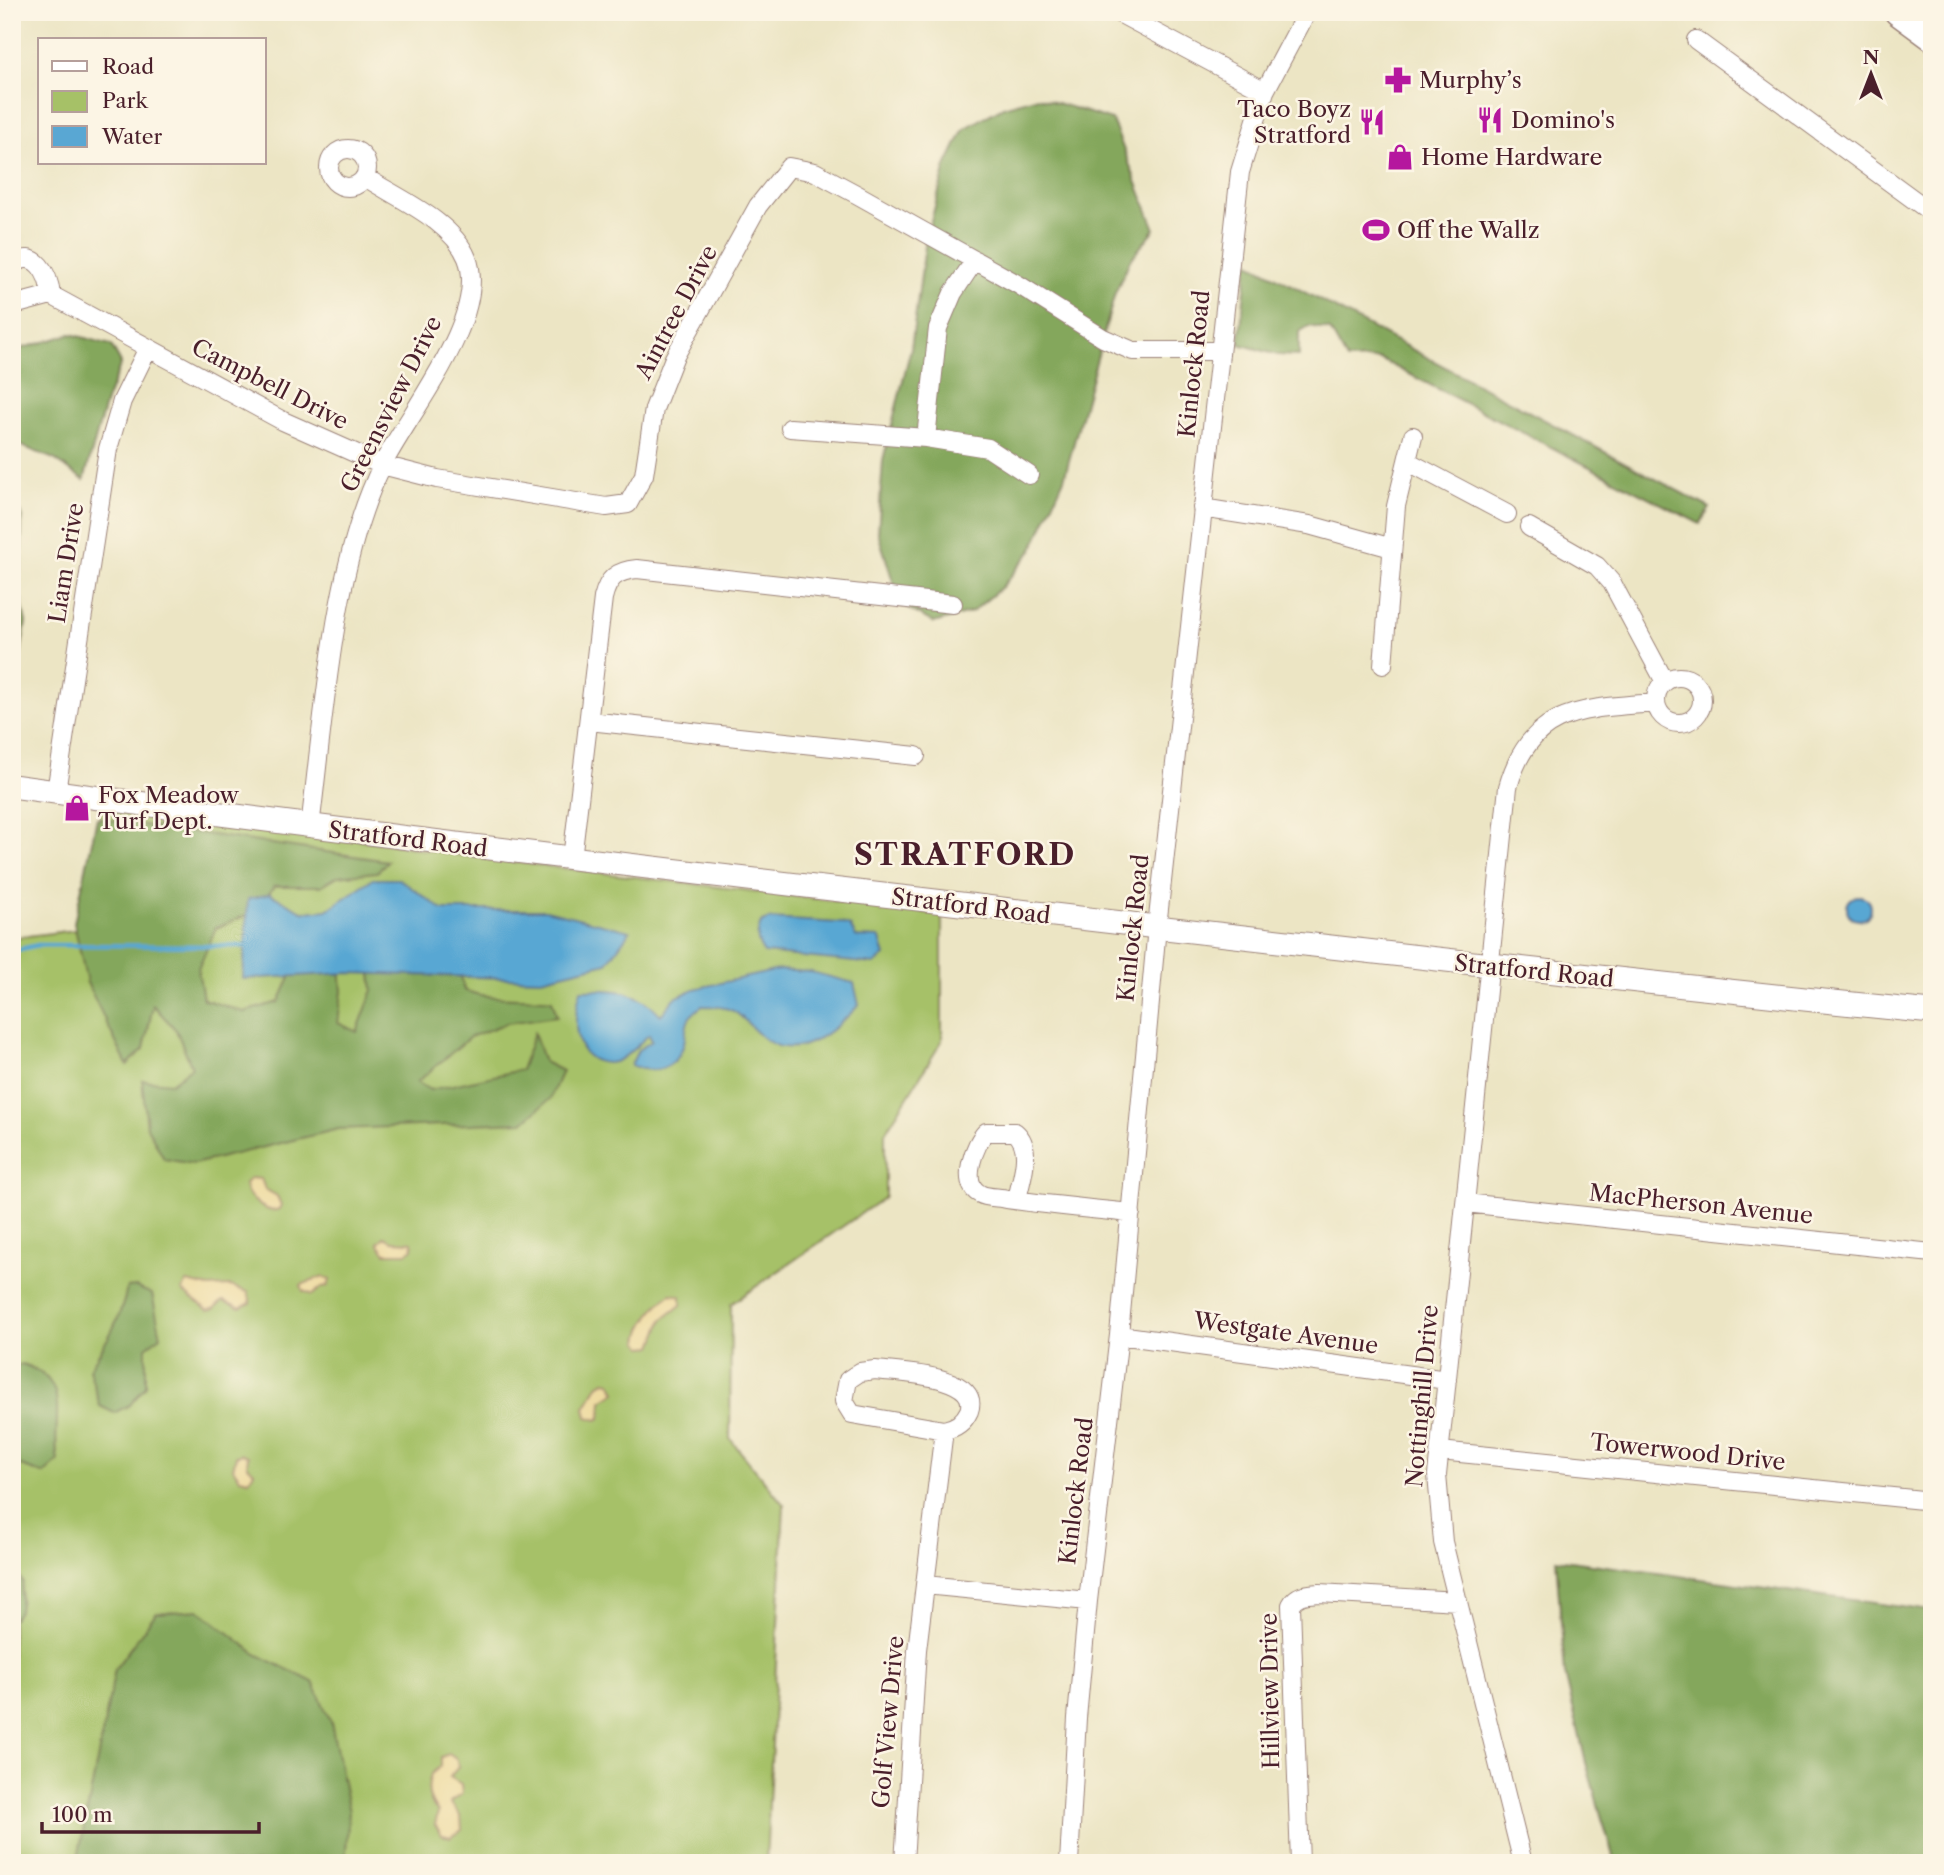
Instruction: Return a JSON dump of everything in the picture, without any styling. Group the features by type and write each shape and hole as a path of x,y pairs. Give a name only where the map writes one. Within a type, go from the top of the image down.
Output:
{"highway":[{"path":"1898,12 1932,37"}],"main road":[{"name":"Stratford Road","path":"12,786 310,828 1489,967 1932,1012"}],"street":[{"path":"1117,12 1265,91"},
{"name":"Kinlock Road","path":"1069,1863 1077,1718 1088,1601 1119,1335 1157,927 1240,172 1265,91 1307,12"},
{"path":"1696,40 1932,213"},
{"name":"Aintree Drive","path":"637,491 644,475 654,410 674,358 758,206 789,167 815,172 975,260"},
{"name":"Greensview Drive","path":"310,828 345,582 364,509 382,465 459,335 470,290 467,258 437,219 365,177"},
{"path":"926,438 938,328 953,293 975,260 1103,338 1133,351 1219,351"},
{"path":"12,265 29,261 41,265 49,278 51,295 21,303 12,300"},
{"name":"Campbell Drive","path":"51,295 283,421 382,465 437,479 606,507 628,504 637,491"},
{"name":"Liam Drive","path":"56,792 108,449 122,401 149,348"},
{"path":"790,428 926,438 988,448 1029,475"},
{"path":"1383,665 1396,506 1413,436"},
{"path":"1407,461 1507,514"},
{"path":"1202,508 1309,525 1392,548"},
{"path":"1529,527 1597,566 1612,583 1665,682"},
{"path":"572,859 603,598 614,575 624,570 636,569 953,604"},
{"path":"1679,677 1694,682 1702,695 1700,710 1690,720 1675,722 1663,716 1656,702 1665,682 1679,677"},
{"name":"Nottinghill Drive","path":"1523,1863 1458,1601 1438,1507 1440,1451 1508,787 1515,762 1530,738 1553,720 1581,709 1656,702"},
{"path":"589,721 916,756"},
{"path":"1017,1200 1131,1213"},
{"name":"MacPherson Avenue","path":"1465,1203 1932,1253"},
{"name":"Westgate Avenue","path":"1119,1335 1447,1380"},
{"path":"875,1370 949,1380 963,1387 970,1401 969,1411 955,1428 944,1430 852,1414 844,1401 849,1380 860,1372 875,1370"},
{"name":"Golf View Drive","path":"904,1863 917,1650 944,1430"},
{"name":"Towerwood Drive","path":"1440,1451 1932,1501"},
{"path":"925,1585 1088,1601"},
{"name":"Hillview Drive","path":"1300,1863 1290,1605 1304,1594 1319,1593 1458,1601"}],"green space":[{"path":"1038,97 1112,120 1155,229 1130,260 1115,293 1064,479 1033,549 1002,587 972,612 934,623 900,604 878,533 883,460 911,348 926,239 946,166 964,129 1003,107"},
{"path":"1248,262 1710,508 1700,524 1380,359 1347,360 1330,330 1309,326 1299,332 1299,356 1278,355 1239,344"},
{"path":"71,334 111,345 121,363 106,401 84,480 54,459 12,442 12,347 20,349"},
{"path":"12,505 22,514 21,564 17,582 26,622 17,675 12,732"},
{"path":"100,798 471,857 942,914 942,1041 885,1133 885,1197 731,1304 730,1439 784,1505 766,1863 12,1863 12,938 99,927"},
{"path":"97,818 388,861 377,872 338,876 321,886 274,886 259,910 216,928 198,969 203,999 244,1012 279,1002 294,968 339,952 342,991 338,1023 357,1032 373,990 369,958 457,955 464,990 496,997 552,1000 557,1016 507,1023 470,1037 417,1082 430,1090 521,1070 534,1033 544,1062 562,1071 550,1099 523,1122 339,1129 194,1164 164,1159 147,1127 142,1080 171,1083 192,1067 176,1030 153,1005 144,1049 127,1065 87,983 74,923"},
{"path":"136,1287 152,1294 161,1336 146,1347 146,1386 130,1405 114,1413 100,1406 89,1369 117,1320 127,1288"},
{"path":"22,1364 38,1371 55,1391 58,1461 44,1474 12,1463 12,1367"},
{"path":"1556,1559 1932,1611 1932,1863 1615,1863 1586,1763 1565,1674"},
{"path":"12,1566 23,1582 19,1611 12,1621"},
{"path":"199,1610 256,1654 313,1682 331,1722 349,1812 345,1863 77,1863 115,1669 156,1613"}],"sand":[{"path":"250,1178 261,1179 265,1189 277,1196 281,1205 279,1209 268,1209 253,1199 245,1184"},
{"path":"384,1237 392,1241 412,1242 413,1249 407,1253 386,1253 378,1243"},
{"path":"323,1276 330,1280 328,1286 312,1295 303,1291 301,1285"},
{"path":"187,1282 209,1287 230,1286 248,1292 251,1303 240,1308 223,1301 214,1309 208,1310 182,1291"},
{"path":"671,1294 681,1296 681,1305 663,1319 653,1346 643,1347 639,1341 646,1321 655,1308"},
{"path":"611,1382 616,1392 602,1401 601,1418 597,1420 587,1417 585,1408 599,1384"},
{"path":"236,1456 248,1456 247,1465 254,1472 249,1480 240,1478 233,1468"},
{"path":"449,1754 457,1760 458,1767 450,1777 461,1784 462,1794 450,1802 461,1817 462,1830 451,1837 442,1835 435,1825 438,1812 430,1799 428,1789 431,1774 441,1766 441,1757"}],"water":[{"path":"372,879 399,879 443,910 546,910 630,931 607,963 541,979 349,973 243,979 248,899 270,894 304,912 327,910"},
{"path":"1859,896 1867,900 1871,908 1867,916 1859,920 1851,916 1847,908 1851,900"},
{"path":"769,919 841,923 850,926 856,937 880,938 885,956 874,964 764,953 758,942 758,935 761,923"},
{"path":"778,970 811,972 854,983 859,1005 817,1040 791,1047 779,1046 766,1040 734,1011 702,1006 688,1021 684,1045 678,1056 667,1066 654,1070 631,1065 638,1050 652,1041 649,1035 620,1060 608,1063 596,1061 587,1055 577,1035 576,1011 581,990 625,992 643,1000 661,1015 675,998 694,989"}],"waterway":[{"path":"12,951 38,945 244,946"}],"place":[{"name":"Murphy’s","path":"1398,80"},
{"name":"Domino's","path":"1490,120"},
{"name":"Taco Boyz Stratford","path":"1372,122"},
{"name":"Home Hardware","path":"1400,157"},
{"name":"Off the Wallz","path":"1376,230"},
{"name":"Fox Meadow Turf Dept.","path":"77,808"}],"district":[{"name":"STRATFORD","path":"965,854"}]}
